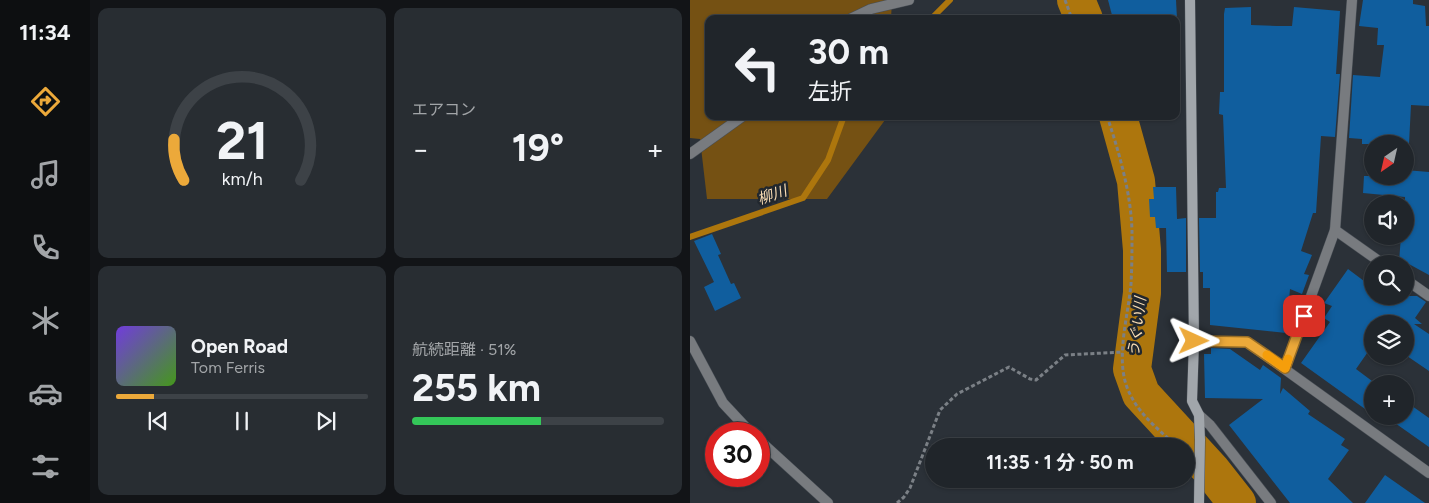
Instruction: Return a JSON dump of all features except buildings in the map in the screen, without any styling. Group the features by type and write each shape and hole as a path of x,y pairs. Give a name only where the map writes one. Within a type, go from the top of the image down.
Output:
{"street":[{"path":"858,15 871,9 909,0"},
{"path":"1190,0 1194,341 1192,401 1199,415 1210,425 1271,503"},
{"path":"1285,368 1335,230 1352,0"},
{"path":"690,154 737,120"},
{"path":"1335,230 1370,255"},
{"path":"1414,285 1429,296"},
{"path":"690,341 724,403 741,422"},
{"path":"1194,341 1247,342 1429,473"},
{"path":"1199,415 1199,503"},
{"path":"770,450 828,503"}],"path":[{"path":"1065,0 1071,15"},
{"path":"1107,120 1119,154 1132,229 1131,284 1123,352 1124,377 1130,396 1148,419 1168,438"},
{"path":"896,503 904,497 910,488 940,410 957,394 1009,367 1030,379 1036,380 1066,355 1123,352"}],"shaded area":[{"path":"690,0 892,0 891,15 705,15 705,120 885,120 827,199 707,199 700,139 690,138"}],"waterway":[{"name":"柳川","path":"935,15 950,0"},
{"name":"うぐい川","path":"1076,0 1082,15"},
{"name":"柳川","path":"690,237 803,198 828,160 843,120"},
{"name":"うぐい川","path":"1119,120 1136,181 1142,250 1142,293 1132,369 1141,394 1211,470 1237,503"}],"slow traffic":[{"path":"1267,355 1285,368 1288,359"}],"route":[{"path":"1194,341 1247,342 1285,368 1304,316"}]}
